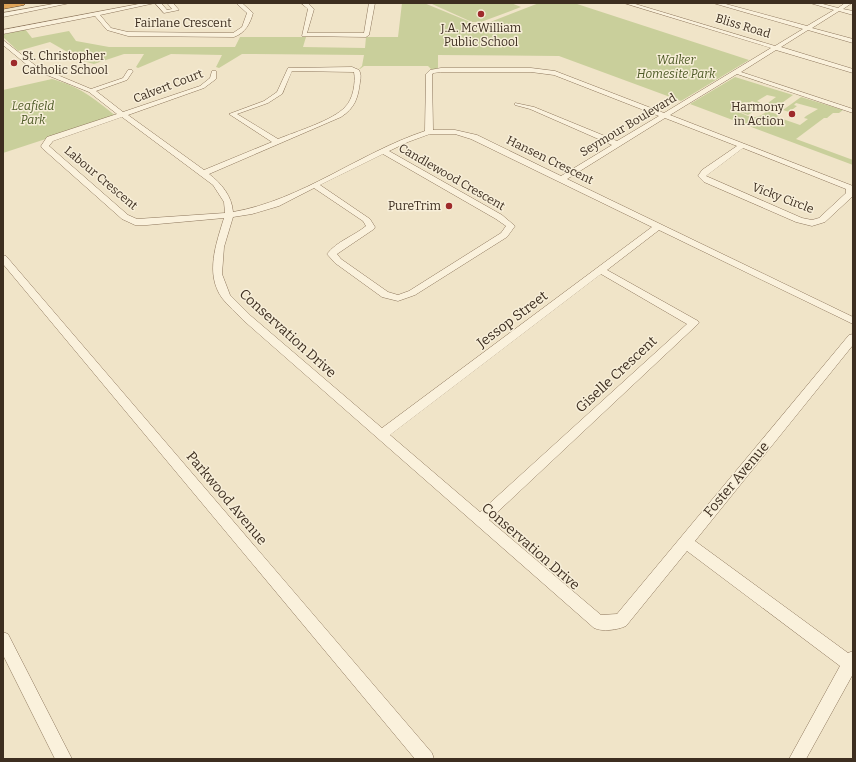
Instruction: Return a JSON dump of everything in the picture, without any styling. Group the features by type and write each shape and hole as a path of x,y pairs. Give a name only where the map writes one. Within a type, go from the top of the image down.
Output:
{"street":[{"path":"3,15 67,3"},
{"path":"3,32 152,3"},
{"path":"158,3 166,12 176,10 170,3"},
{"name":"Fairlane Crescent","path":"97,14 109,29 128,34 239,34 250,14 239,3"},
{"path":"304,3 311,9 304,34 366,35 372,3"},
{"name":"Bliss Road","path":"627,3 853,71"},
{"path":"716,3 853,41"},
{"path":"813,3 853,13"},
{"name":"Seymour Boulevard","path":"561,179 849,3"},
{"name":"Conservation Drive","path":"3,42 16,55 45,73 76,83 91,91 216,183 228,202 229,215 220,247 217,274 226,296 247,318 599,623 621,621"},
{"path":"204,173 278,142 339,116 347,111 353,104 358,74 357,71 290,69 280,93 266,102 232,114 278,142"},
{"name":"Vicky Circle","path":"429,132 429,74 432,71 531,70 555,73 743,145 839,183 850,188 850,194 822,220 812,223 799,220 714,184 702,176 705,172 743,145"},
{"path":"91,91 125,79 130,72"},
{"name":"Calvert Court","path":"123,115 202,87 213,79 214,72"},
{"path":"736,72 853,110"},
{"path":"518,104 532,108 617,144"},
{"name":"Labour Crescent","path":"123,115 50,140 45,146 125,218 135,222 229,215"},
{"name":"Hansen Crescent","path":"229,215 252,211 276,204 405,140 429,132 454,132 474,137 853,320"},
{"name":"Candlewood Crescent","path":"314,185 366,219 371,227 364,233 338,247 332,254 338,261 385,295 398,298 412,293 504,235 511,226 499,217 383,151"},
{"name":"Jessop Street","path":"382,434 659,226"},
{"name":"Parkwood Avenue","path":"3,258 426,759"},
{"name":"Giselle Crescent","path":"480,520 694,323 601,270"},
{"name":"Foster Avenue","path":"621,621 685,541 853,338"},
{"path":"685,541 852,663 797,759"},
{"path":"3,639 64,759"}],"green space":[{"name":"Walker Homesite Park","path":"402,3 424,3 480,26 539,3 574,3 749,60 681,101 559,56 438,55 438,68 432,70 428,66 364,66 359,69 362,66 364,55 242,54 219,68 216,67 222,55 171,54 138,68 136,67 144,54 124,54 94,64 83,61 50,42 18,51 3,37 4,34 25,29 32,38 69,31 76,41 109,47 235,47 240,37 306,37 303,47 365,48 366,37 398,37"},
{"name":"J.A. McWilliam Public School","path":"511,3 521,7 481,22 472,22 432,4"},
{"path":"735,77 793,95 775,108 768,103 776,97 767,95 757,101 761,103 759,104 752,101 749,103 745,102 736,107 737,108 743,104 754,108 754,111 748,115 740,112 742,110 738,108 741,110 738,112 750,117 760,116 768,111 779,115 777,117 800,125 808,119 804,118 806,116 818,109 796,103 794,105 797,106 789,112 783,110 801,97 843,110 839,113 833,113 827,118 824,118 796,139 853,160 853,165 690,104"},
{"name":"Leafield Park","path":"52,79 79,89 116,116 3,153 3,90"}],"place":[{"name":"J.A. McWilliam Public School","path":"481,14"},
{"name":"St. Christopher Catholic School","path":"14,63"},
{"name":"Harmony in Action","path":"792,114"},
{"name":"PureTrim","path":"449,206"}]}
